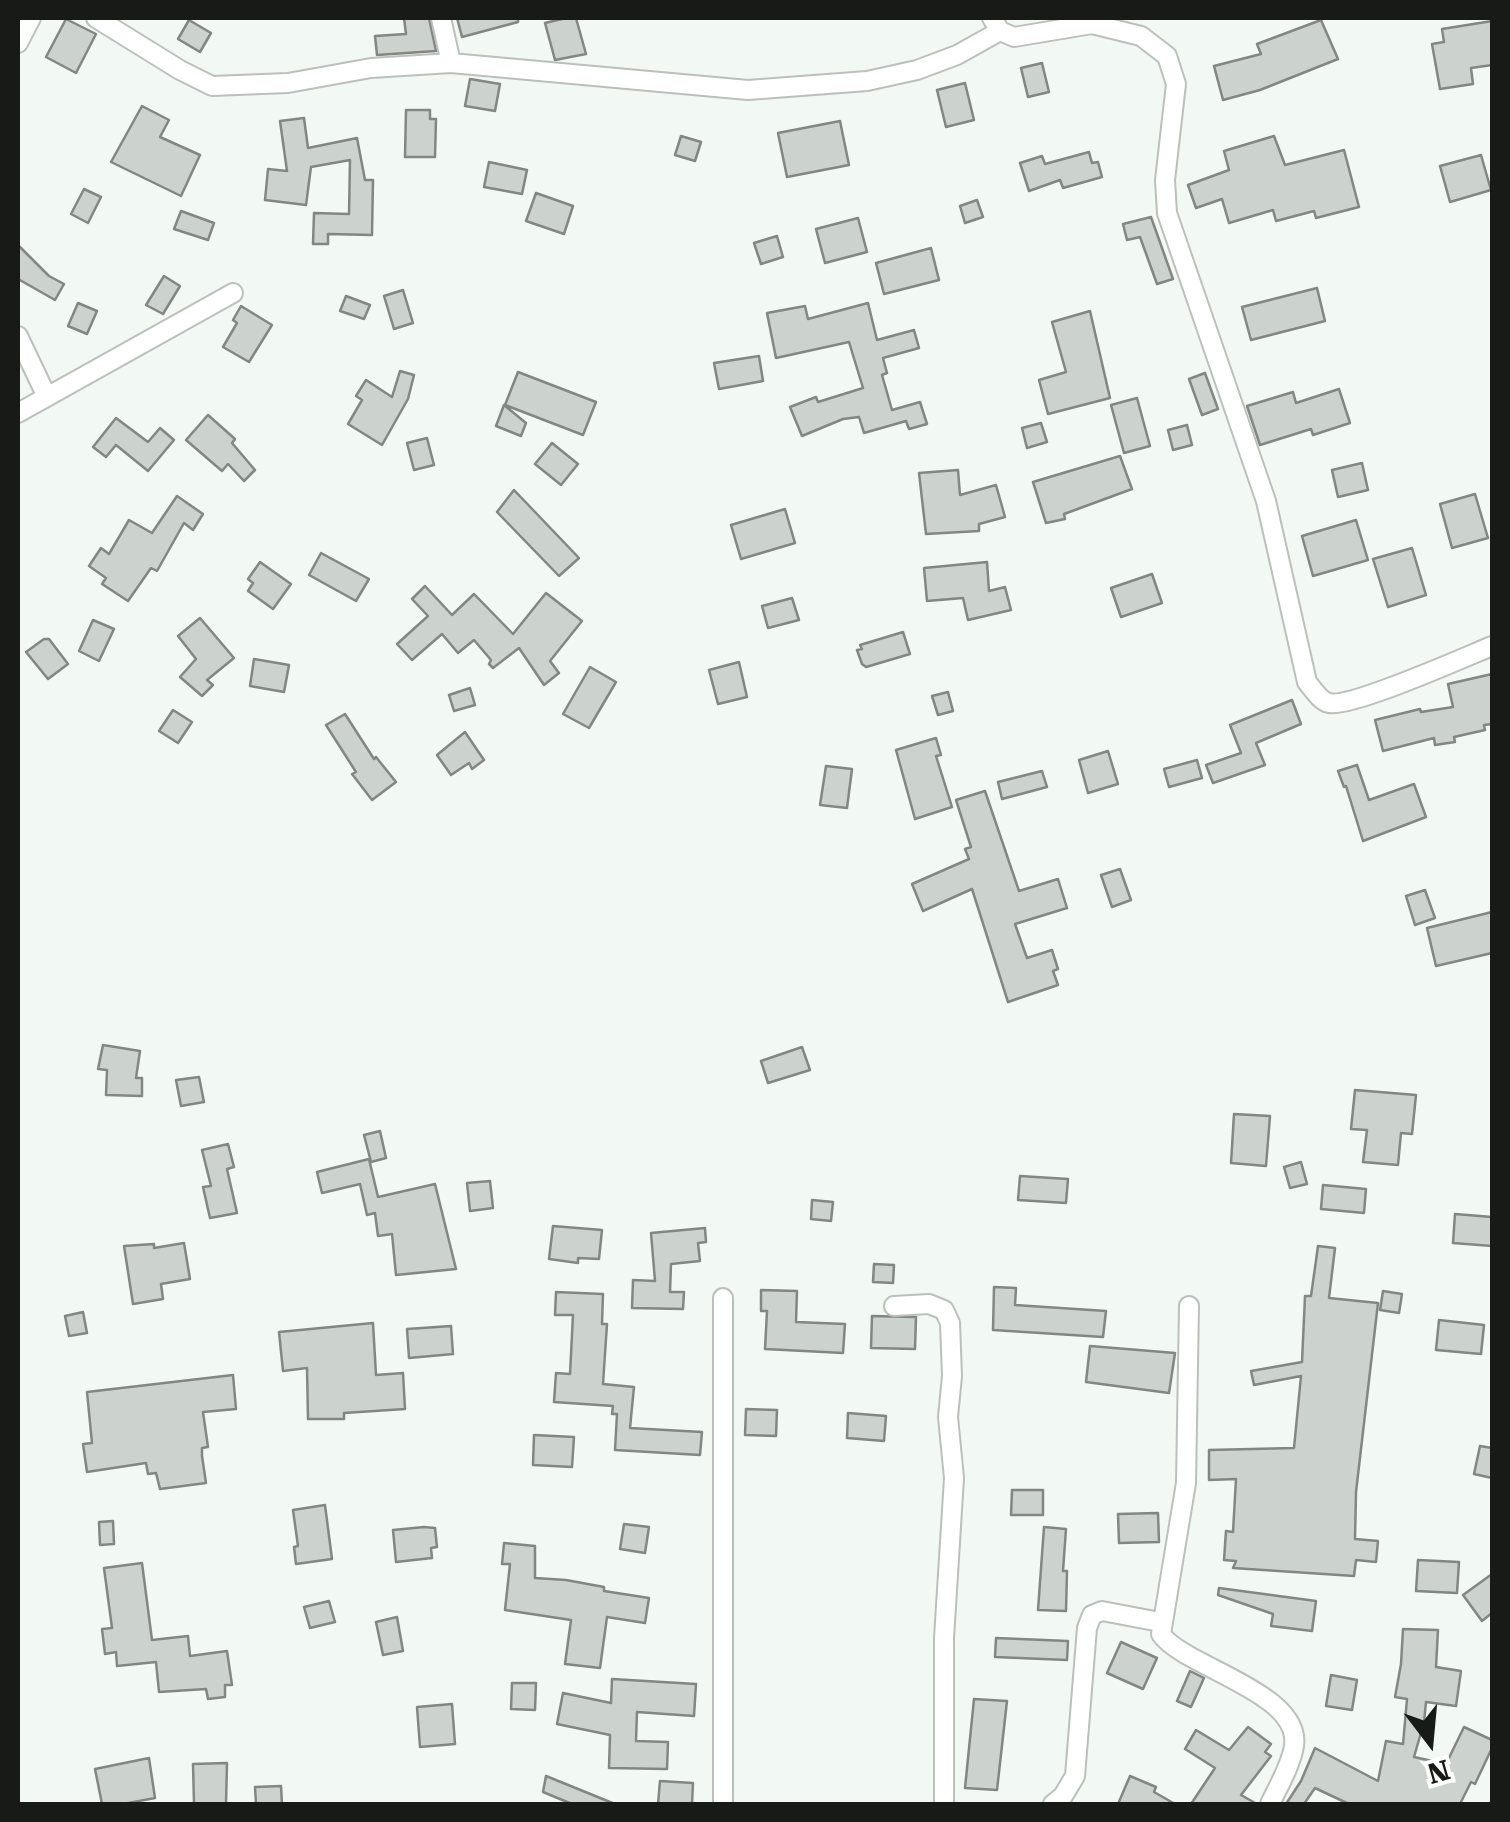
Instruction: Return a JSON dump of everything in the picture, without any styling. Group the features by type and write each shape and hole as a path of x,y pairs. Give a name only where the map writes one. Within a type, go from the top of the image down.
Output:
{"street":[{"path":"18,43 31,18"},
{"path":"96,18 212,86 288,83 371,68 451,63 748,90 867,81 917,70 958,55 996,24 1014,37 1092,24 1141,36 1168,56 1173,65 1176,84 1165,180 1167,213 1266,501 1307,682 1332,704 1357,699 1492,646"},
{"path":"440,18 451,63"},
{"path":"18,412 233,292"},
{"path":"18,336 46,395"},
{"path":"722,1804 723,1298"},
{"path":"894,1306 929,1304 944,1310 950,1323 952,1376 948,1417 954,1478 944,1638 944,1804"},
{"path":"1189,1306 1186,1483 1161,1634 1168,1646 1208,1664 1272,1702 1289,1724 1295,1743 1270,1804"},
{"path":"1053,1804 1075,1776 1087,1628 1092,1615 1102,1610 1160,1622"}],"building":[{"path":"404,18 429,18 436,51 377,55 375,36 406,34"},
{"path":"457,18 518,18 518,22 462,37"},
{"path":"576,18 586,54 555,60 545,23"},
{"path":"66,19 96,34 76,73 46,57"},
{"path":"189,20 211,33 200,52 178,39"},
{"path":"1321,20 1338,59 1260,90 1223,100 1214,66 1261,54 1257,44"},
{"path":"1492,21 1492,65 1471,68 1473,84 1440,89 1432,44 1444,42 1442,29"},
{"path":"1042,63 1049,92 1028,97 1021,68"},
{"path":"470,79 500,84 495,111 465,106"},
{"path":"965,83 974,120 946,127 937,90"},
{"path":"142,106 169,120 160,137 200,155 181,196 111,162"},
{"path":"406,110 430,110 430,119 436,119 435,157 405,157"},
{"path":"304,118 308,148 357,138 365,180 373,180 372,235 328,234 328,244 313,244 314,213 349,214 350,160 311,167 306,205 265,200 268,169 287,171 280,121"},
{"path":"840,121 849,165 787,177 778,133"},
{"path":"681,136 701,142 695,161 675,155"},
{"path":"1274,136 1285,165 1344,150 1359,207 1316,218 1314,211 1276,221 1273,210 1229,223 1222,199 1196,208 1188,185 1229,170 1224,151"},
{"path":"1089,152 1092,163 1098,162 1102,177 1063,188 1060,180 1029,191 1020,163 1042,156 1045,164"},
{"path":"1481,155 1491,190 1450,202 1440,166"},
{"path":"489,162 527,170 522,194 484,187"},
{"path":"84,189 101,197 88,223 71,214"},
{"path":"536,193 573,206 564,234 526,221"},
{"path":"977,200 983,217 965,223 960,206"},
{"path":"181,211 214,223 208,240 174,229"},
{"path":"1151,217 1173,279 1157,284 1140,237 1127,240 1123,224"},
{"path":"858,218 867,252 825,263 816,229"},
{"path":"777,236 783,257 761,264 754,243"},
{"path":"18,245 49,276 64,284 55,300 18,279"},
{"path":"931,248 939,280 884,294 876,263"},
{"path":"164,276 180,286 163,314 146,305"},
{"path":"1317,288 1325,321 1251,340 1242,307"},
{"path":"403,290 413,323 394,329 384,296"},
{"path":"346,296 370,305 364,319 340,311"},
{"path":"78,303 97,311 87,334 68,326"},
{"path":"868,303 877,340 914,330 919,348 883,358 887,373 882,375 892,410 920,402 927,424 909,429 906,421 864,433 859,417 843,419 802,436 790,407 816,397 818,402 863,388 849,342 776,358 767,313 805,306 808,319"},
{"path":"241,306 272,325 249,362 223,347 237,323 233,320"},
{"path":"1090,311 1110,398 1048,414 1039,380 1066,372 1052,322"},
{"path":"759,356 763,381 719,389 714,363"},
{"path":"400,371 414,375 408,399 382,445 348,424 362,400 356,396 366,380 392,397"},
{"path":"518,372 596,402 583,435 505,405"},
{"path":"1205,373 1218,409 1202,415 1189,379"},
{"path":"1339,389 1350,423 1313,435 1311,429 1260,445 1247,406 1293,392 1296,403"},
{"path":"1137,398 1150,446 1124,453 1111,405"},
{"path":"504,405 526,423 521,436 496,426"},
{"path":"208,415 235,439 232,443 255,470 244,481 228,464 222,471 186,440"},
{"path":"116,418 148,442 160,428 174,440 148,471 116,445 106,457 93,447"},
{"path":"1041,423 1047,442 1027,448 1022,428"},
{"path":"1187,425 1192,445 1173,450 1168,430"},
{"path":"427,438 434,465 414,470 407,443"},
{"path":"552,443 578,464 561,485 535,464"},
{"path":"1120,456 1132,489 1064,514 1065,519 1046,523 1033,482"},
{"path":"1362,463 1368,490 1338,497 1332,470"},
{"path":"958,470 960,495 996,485 1005,517 979,524 979,531 926,534 919,473"},
{"path":"514,490 579,558 559,576 497,512"},
{"path":"1475,494 1488,538 1452,548 1440,504"},
{"path":"177,496 203,514 193,530 184,523 157,571 151,568 128,601 102,584 106,578 89,566 101,548 109,554 129,520 152,533"},
{"path":"785,509 795,543 741,559 731,525"},
{"path":"1356,520 1368,560 1313,576 1302,536"},
{"path":"1412,548 1426,595 1388,607 1373,559"},
{"path":"321,553 369,579 356,601 309,575"},
{"path":"260,562 291,584 273,609 248,591 253,583 248,579"},
{"path":"987,562 989,591 1005,587 1011,610 968,620 963,598 927,601 924,568"},
{"path":"1152,574 1162,603 1121,617 1111,588"},
{"path":"425,586 452,615 474,594 513,634 546,593 582,621 550,661 559,673 544,685 519,648 493,668 474,640 458,653 442,634 412,660 397,644 428,616 412,599"},
{"path":"792,598 799,620 768,628 762,606"},
{"path":"200,618 234,658 207,680 213,685 202,696 180,677 196,659 178,636"},
{"path":"93,620 114,629 99,661 79,651"},
{"path":"903,632 910,654 866,667 862,664 857,650 862,649 860,645"},
{"path":"49,639 68,664 48,679 26,652"},
{"path":"254,659 289,665 284,692 250,686"},
{"path":"739,662 747,697 718,704 709,670"},
{"path":"590,667 616,682 589,728 563,714"},
{"path":"1492,674 1492,724 1484,725 1485,730 1454,737 1455,742 1435,745 1434,738 1383,751 1375,720 1420,709 1421,712 1453,707 1448,684"},
{"path":"470,688 475,705 454,711 449,695"},
{"path":"948,692 953,711 938,715 932,696"},
{"path":"1292,700 1301,724 1256,743 1265,765 1213,783 1206,765 1241,753 1230,725"},
{"path":"173,710 192,722 178,743 159,731"},
{"path":"345,714 374,759 396,782 372,800 352,774 356,772 326,725"},
{"path":"465,732 484,760 472,769 469,763 451,775 437,755"},
{"path":"936,738 941,755 936,756 952,807 915,819 896,750"},
{"path":"1108,751 1118,784 1088,793 1079,760"},
{"path":"1197,760 1202,778 1169,787 1164,769"},
{"path":"1357,765 1369,800 1414,784 1426,817 1363,841 1338,771"},
{"path":"826,766 852,769 847,808 820,805"},
{"path":"1042,771 1047,787 1002,799 998,782"},
{"path":"985,791 1019,891 1058,879 1067,908 1015,924 1027,958 1052,950 1058,985 1008,1002 972,889 923,911 912,884 969,859 965,849 971,847 956,800"},
{"path":"1120,869 1131,900 1112,907 1101,875"},
{"path":"1425,890 1435,918 1415,925 1406,896"},
{"path":"1492,912 1492,953 1436,966 1427,928"},
{"path":"103,1045 140,1051 136,1078 142,1078 142,1096 106,1095 107,1070 98,1069"},
{"path":"802,1047 810,1070 768,1083 761,1061"},
{"path":"199,1077 204,1102 181,1106 176,1080"},
{"path":"1355,1090 1416,1095 1412,1134 1401,1133 1398,1165 1363,1162 1367,1130 1351,1129"},
{"path":"1234,1114 1270,1116 1266,1166 1231,1163"},
{"path":"380,1131 386,1158 371,1162 364,1135"},
{"path":"228,1144 234,1167 227,1169 237,1213 210,1218 203,1187 211,1186 202,1150"},
{"path":"369,1159 378,1197 435,1184 456,1269 396,1275 392,1234 378,1236 375,1213 367,1215 360,1184 322,1193 317,1172"},
{"path":"1301,1162 1307,1184 1290,1188 1284,1167"},
{"path":"1020,1176 1068,1179 1066,1203 1018,1200"},
{"path":"490,1181 493,1208 470,1211 467,1183"},
{"path":"1323,1185 1366,1189 1364,1213 1321,1209"},
{"path":"812,1200 833,1202 831,1221 811,1219"},
{"path":"1455,1214 1492,1217 1492,1246 1453,1243"},
{"path":"553,1226 602,1230 599,1259 578,1258 578,1263 549,1259"},
{"path":"705,1228 706,1242 698,1243 700,1261 671,1264 670,1292 684,1292 683,1309 632,1308 633,1280 655,1281 651,1233"},
{"path":"184,1243 190,1279 161,1284 163,1299 133,1304 124,1246 154,1244 154,1248"},
{"path":"1318,1246 1335,1248 1329,1298 1378,1303 1356,1492 1355,1539 1378,1541 1376,1562 1356,1560 1354,1576 1233,1568 1236,1561 1224,1560 1226,1531 1233,1532 1236,1479 1209,1480 1209,1450 1294,1448 1301,1376 1254,1385 1251,1371 1302,1362 1305,1296 1311,1296"},
{"path":"874,1264 894,1265 893,1283 873,1282"},
{"path":"994,1287 1016,1288 1015,1305 1106,1311 1103,1337 993,1330"},
{"path":"761,1290 797,1291 796,1322 845,1324 843,1353 765,1349 767,1311 761,1311"},
{"path":"1383,1291 1402,1294 1399,1313 1380,1310"},
{"path":"556,1292 603,1294 602,1324 607,1324 603,1384 634,1387 630,1428 702,1432 700,1455 615,1450 617,1414 612,1414 613,1406 554,1402 556,1373 570,1374 573,1315 555,1315"},
{"path":"83,1312 87,1333 69,1336 65,1316"},
{"path":"872,1316 916,1317 915,1349 871,1348"},
{"path":"1439,1320 1484,1325 1481,1354 1436,1350"},
{"path":"373,1323 376,1375 403,1373 405,1409 344,1413 344,1419 308,1419 307,1368 283,1371 279,1332"},
{"path":"451,1326 453,1354 409,1358 407,1329"},
{"path":"1090,1346 1175,1353 1169,1393 1086,1382"},
{"path":"233,1375 236,1409 203,1412 208,1447 202,1448 206,1483 160,1489 156,1473 148,1474 146,1463 87,1472 83,1444 92,1443 87,1392"},
{"path":"746,1409 777,1410 776,1436 745,1435"},
{"path":"848,1413 886,1416 884,1441 847,1438"},
{"path":"534,1435 574,1437 572,1467 533,1465"},
{"path":"1480,1446 1492,1448 1492,1478 1474,1474"},
{"path":"1012,1490 1043,1490 1043,1515 1011,1515"},
{"path":"325,1505 332,1559 296,1564 293,1510"},
{"path":"1158,1513 1159,1542 1119,1543 1118,1514"},
{"path":"113,1521 114,1544 100,1545 99,1522"},
{"path":"624,1524 649,1527 645,1553 620,1549"},
{"path":"1044,1527 1066,1529 1066,1611 1038,1610"},
{"path":"435,1528 437,1547 431,1548 432,1558 396,1562 393,1530"},
{"path":"504,1543 535,1546 535,1578 566,1580 649,1598 645,1623 607,1617 600,1668 565,1664 571,1620 505,1610 510,1564 502,1564"},
{"path":"1418,1560 1459,1562 1457,1593 1416,1591"},
{"path":"142,1563 152,1640 188,1636 190,1656 227,1651 232,1685 225,1685 225,1697 208,1699 206,1689 159,1692 156,1662 117,1666 116,1652 105,1654 102,1629 112,1628 104,1568"},
{"path":"1492,1574 1492,1613 1482,1621 1463,1595"},
{"path":"1219,1588 1316,1601 1312,1631 1271,1626 1273,1614 1218,1595"},
{"path":"329,1601 335,1622 310,1628 304,1607"},
{"path":"397,1617 403,1651 383,1655 376,1622"},
{"path":"1403,1629 1438,1630 1436,1667 1461,1671 1456,1706 1426,1702 1414,1757 1446,1764 1464,1727 1492,1740 1475,1784 1471,1782 1460,1804 1349,1804 1315,1788 1304,1804 1286,1804 1315,1748 1378,1781 1386,1741 1403,1744 1407,1699 1395,1697"},
{"path":"996,1638 1068,1641 1067,1660 995,1657"},
{"path":"1121,1642 1157,1658 1143,1689 1107,1673"},
{"path":"1190,1671 1204,1678 1191,1707 1177,1701"},
{"path":"1331,1675 1357,1680 1352,1710 1326,1706"},
{"path":"612,1679 696,1684 694,1716 637,1712 636,1741 668,1742 667,1769 609,1768 610,1735 557,1724 563,1693 611,1703"},
{"path":"512,1683 536,1683 535,1710 511,1709"},
{"path":"974,1699 1007,1701 997,1790 965,1788"},
{"path":"452,1704 455,1744 420,1747 417,1707"},
{"path":"1248,1727 1271,1744 1265,1752 1271,1756 1241,1795 1257,1804 1191,1804 1215,1768 1185,1749 1196,1730 1229,1750"},
{"path":"149,1758 155,1798 102,1804 95,1769"},
{"path":"227,1763 226,1804 194,1804 193,1764"},
{"path":"546,1776 615,1804 572,1804 543,1792"},
{"path":"1130,1776 1156,1787 1154,1792 1175,1804 1118,1804"},
{"path":"660,1781 693,1783 692,1804 658,1804"},
{"path":"281,1786 282,1804 256,1804 255,1787"}]}
